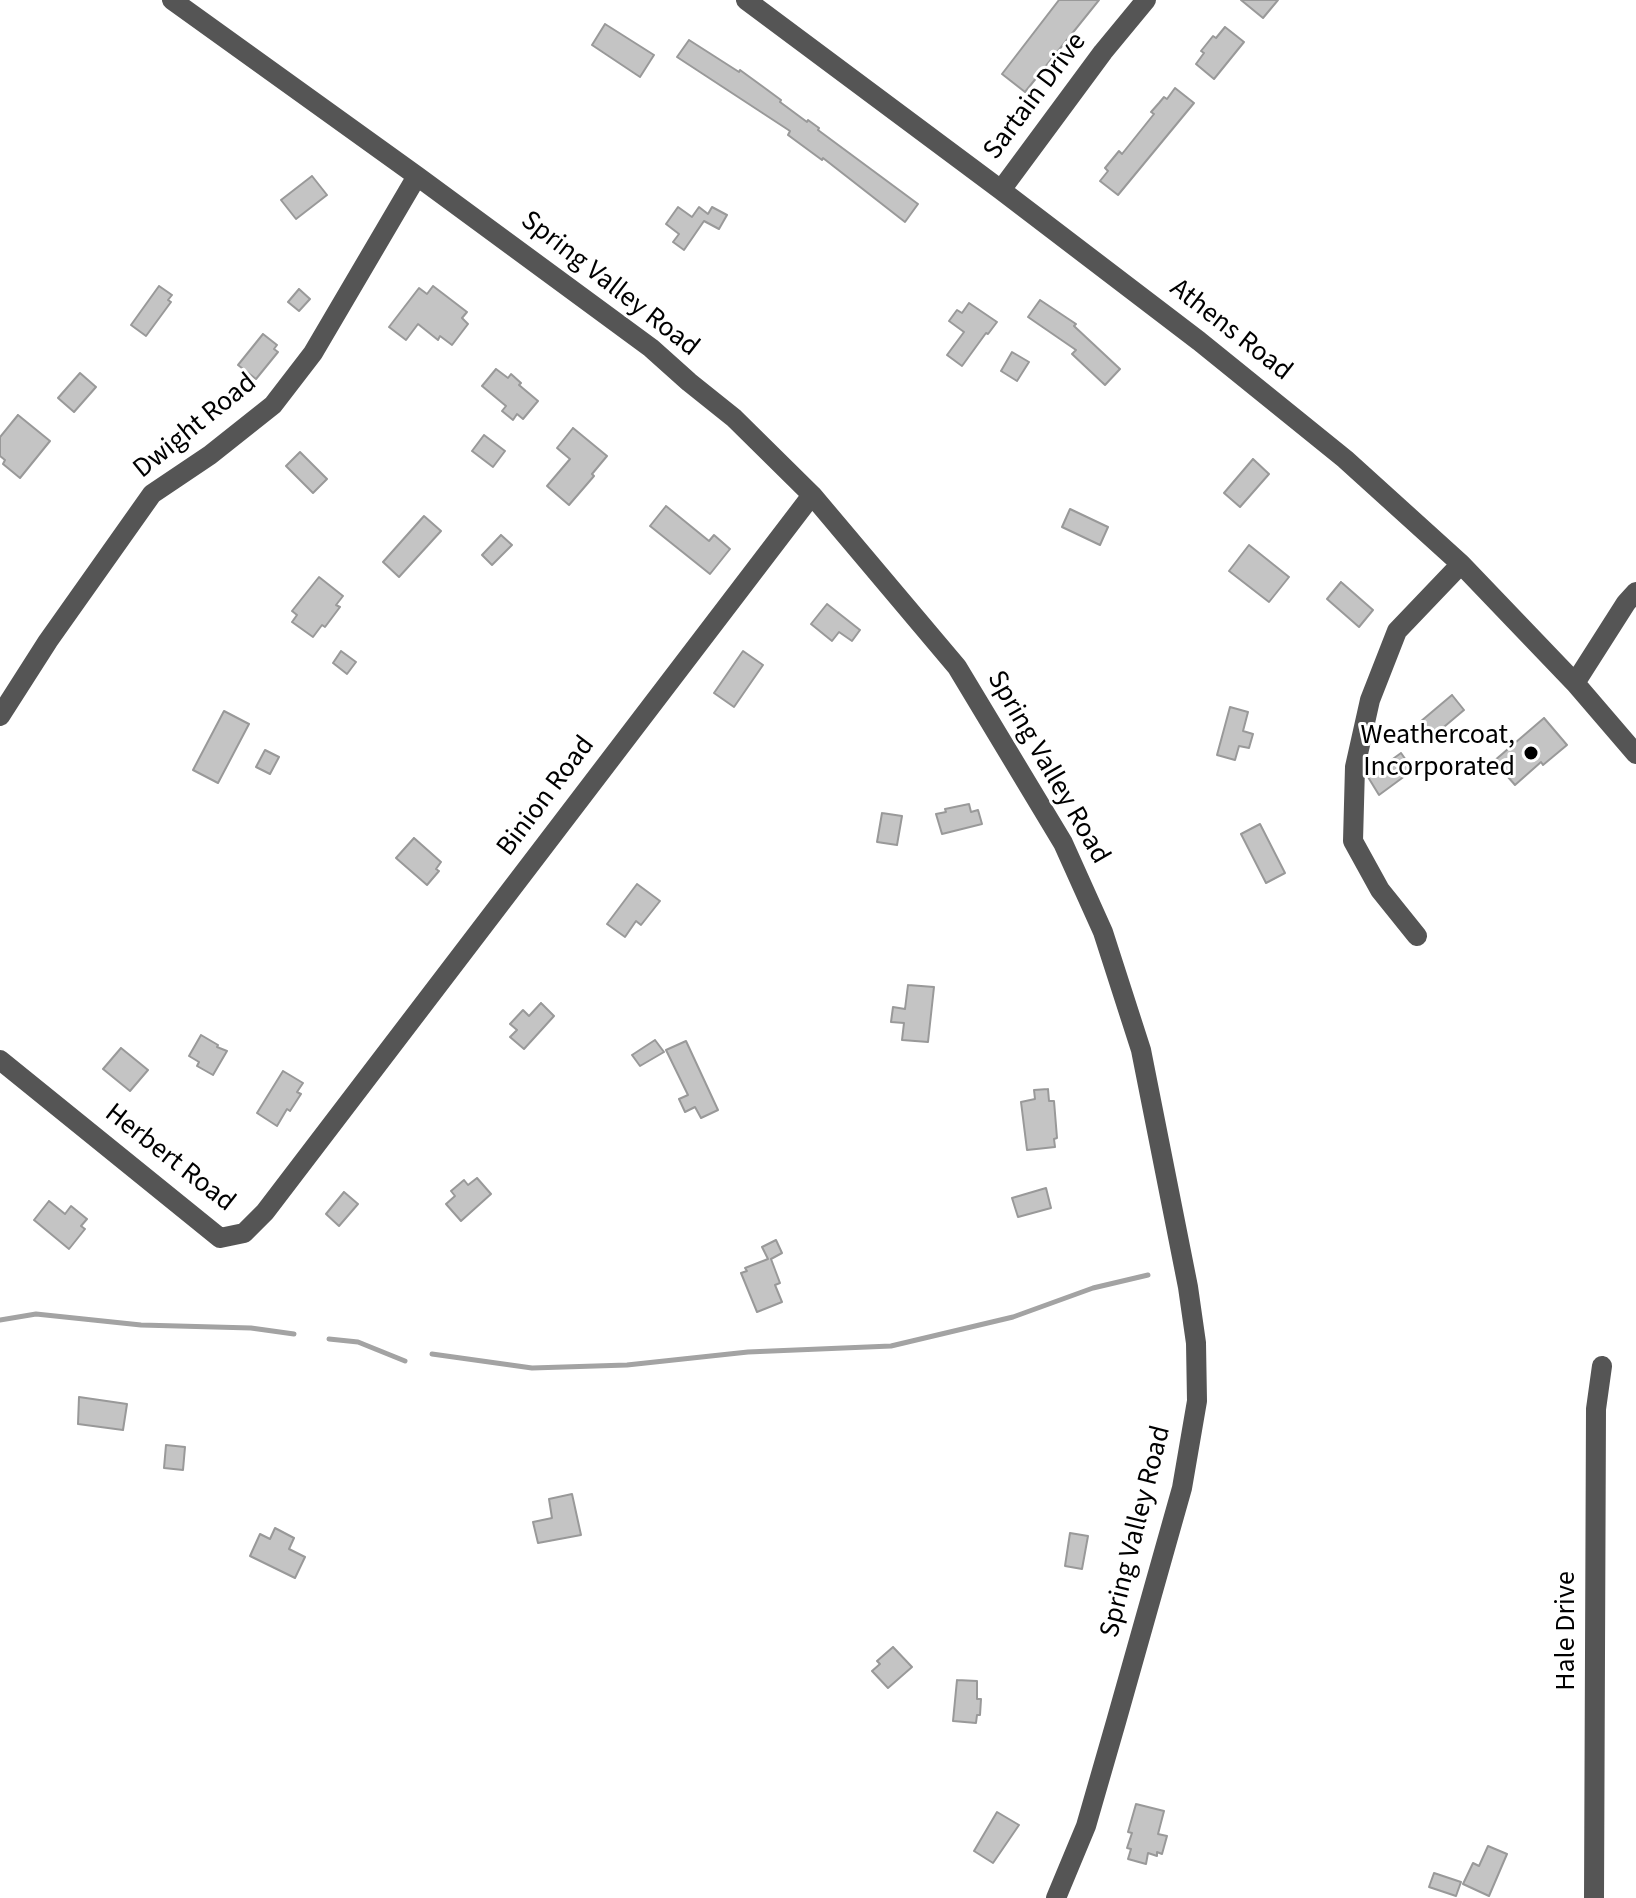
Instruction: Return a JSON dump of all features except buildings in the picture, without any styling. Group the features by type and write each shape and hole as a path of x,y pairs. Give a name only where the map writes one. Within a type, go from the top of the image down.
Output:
{"street":[{"name":"Spring Valley Road","path":"172,0 651,348 734,418 812,495 957,667 1063,843 1103,932 1141,1050 1188,1287 1196,1343 1197,1401 1182,1488 1086,1826 1056,1898"},
{"name":"Athens Road","path":"746,0 1199,341 1345,459 1461,564 1575,683 1636,754"},
{"name":"Sartain Drive","path":"1001,190 1103,52 1146,0"},
{"name":"Dwight Road","path":"0,716 48,641 152,494 210,455 273,405 313,353 417,176"},
{"name":"Binion Road","path":"326,1133 812,495"},
{"path":"1417,936 1380,890 1353,841 1355,767 1370,700 1397,631 1461,564"},
{"path":"1575,683 1636,592"},
{"name":"Herbert Road","path":"0,1060 220,1238 244,1233 252,1226 326,1133"},
{"name":"Hale Drive","path":"1594,1898 1596,1409 1602,1366"}],"waterway":[{"path":"432,1354 532,1368 627,1365 748,1352 891,1346 1013,1317 1093,1288 1148,1275"},
{"path":"0,1320 36,1314 141,1325 251,1328 294,1334"},
{"path":"329,1339 358,1342 405,1361"}],"place":[{"name":"Weathercoat, Incorporated","path":"1531,753"}]}
